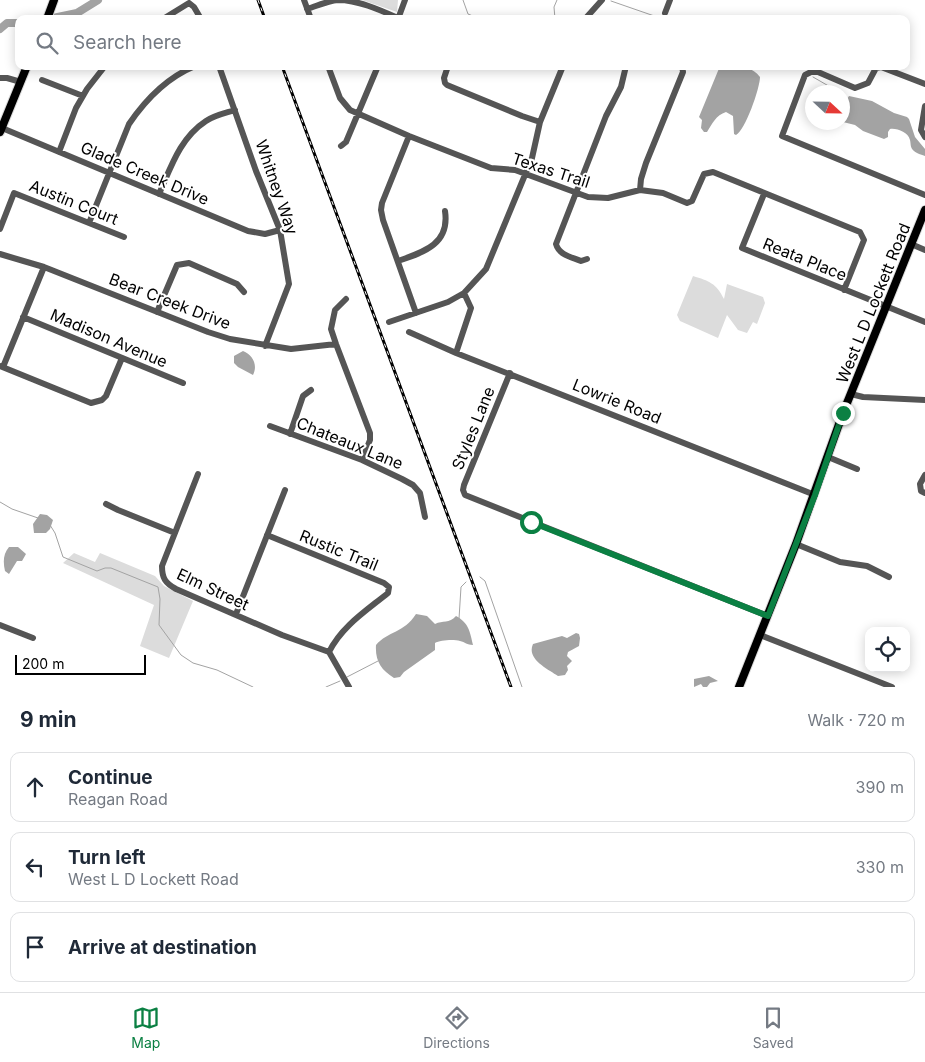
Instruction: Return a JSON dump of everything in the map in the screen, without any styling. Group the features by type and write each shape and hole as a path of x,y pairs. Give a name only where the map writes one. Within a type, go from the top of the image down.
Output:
{"main road":[{"path":"48,15 53,3"},
{"path":"1,130 26,70"},
{"name":"West L D Lockett Road","path":"739,687 815,495 885,306 925,210"}],"street":[{"path":"304,0 309,15"},
{"path":"307,10 328,2 349,0 391,15"},
{"path":"399,15 405,0"},
{"path":"589,15 602,0"},
{"path":"665,13 670,0"},
{"path":"170,15 186,4 193,6 199,15"},
{"path":"59,152 76,108 102,70"},
{"path":"88,223 130,124 145,102 166,82 188,70"},
{"name":"Whitney Way","path":"221,70 256,171 280,230 289,284 266,346"},
{"name":"Texas Trail","path":"330,70 340,98 350,110 409,136 491,168 509,169 576,193 599,199 640,190 663,193 687,203 692,201 704,174 713,172 860,232 864,240 844,290"},
{"path":"341,146 346,142 376,70"},
{"path":"447,70 444,81 448,86 540,122"},
{"path":"389,322 445,304 464,293 482,275 491,261 526,174 535,150 540,122 561,70"},
{"path":"586,259 581,261 562,253 556,244 606,116 621,87 625,70"},
{"path":"640,190 646,163 683,70"},
{"path":"875,70 868,83 855,88 818,72 811,72 805,75 782,136 922,194"},
{"path":"889,70 925,84"},
{"path":"0,78 21,82"},
{"path":"42,80 83,96"},
{"path":"925,106 923,127 920,130 925,137"},
{"path":"159,194 187,137 206,121 236,110"},
{"name":"Glade Creek Drive","path":"1,130 109,172 248,231 266,234 280,230"},
{"path":"409,136 384,196 381,210 416,313"},
{"name":"Austin Court","path":"0,229 14,193 124,237"},
{"name":"Reata Place","path":"764,194 742,248 925,322"},
{"path":"398,261 425,251 437,242 446,226 446,212"},
{"path":"911,244 925,250"},
{"name":"Bear Creek Drive","path":"0,254 44,267 208,332 266,346 291,349 336,344"},
{"path":"157,312 177,265 189,263 237,284 244,292"},
{"path":"44,267 2,367 91,403 102,400 106,396 122,358"},
{"path":"456,353 471,308 464,293"},
{"path":"346,299 335,310 331,329 370,433 370,440 362,460"},
{"name":"Madison Avenue","path":"23,317 183,383"},
{"name":"Lowrie Road","path":"409,332 456,353 815,495"},
{"name":"Styles Lane","path":"510,373 464,486 465,494 768,616"},
{"path":"290,434 303,396 311,390"},
{"path":"851,394 863,397 925,400"},
{"name":"Chateaux Lane","path":"270,426 362,460 402,478 413,485 420,493 425,517"},
{"path":"828,457 857,469"},
{"name":"Elm Street","path":"198,474 162,566 166,582 176,589 282,635 328,652"},
{"path":"923,492 920,484 925,475"},
{"path":"236,614 285,490"},
{"path":"106,504 175,533"},
{"name":"Rustic Trail","path":"267,535 384,583 389,587 388,593 360,614 342,632 328,652"},
{"path":"796,544 840,562 867,566 889,577"},
{"path":"0,625 32,638"},
{"path":"760,635 892,687"},
{"path":"328,652 349,687"}],"shaded area":[{"path":"362,0 398,0 397,12"},
{"path":"718,70 752,70 760,77 758,90 744,126 736,135 734,134 733,116 726,112 717,118 707,132 704,132 701,128 702,120 699,117"},
{"path":"850,96 872,101 894,113 907,117 915,137 925,149 925,156 913,150 909,137 902,131 890,129 888,137 884,139 863,131 850,124"},
{"path":"693,276 711,283 718,289 724,299 727,284 763,297 765,303 757,324 753,322 747,333 738,330 727,315 718,338 680,321 677,315"},
{"path":"243,351 254,361 253,375 234,363 234,356"},
{"path":"40,514 47,515 53,520 50,529 46,533 34,533 33,524"},
{"path":"9,547 18,547 26,554 22,561 17,561 9,574 5,571 4,561"},
{"path":"74,553 95,562 100,553 155,576 164,586 193,601 169,658 140,646 154,605 63,563"},
{"path":"416,614 427,616 435,624 451,620 456,616 466,625 473,645 454,640 437,642 435,643 435,650 404,672 400,677 394,678 380,664 376,645 406,625"},
{"path":"576,633 579,634 580,638 579,646 568,652 567,656 572,661 567,666 568,670 565,675 558,676 535,659 532,649 533,644 562,636 567,638"},
{"path":"709,676 718,681 710,683 707,687 703,687 701,684 694,687 694,679"}],"waterway":[{"path":"67,15 77,13 98,0"},
{"path":"463,0 468,14 470,15"},
{"path":"555,15 554,7 557,0"},
{"path":"611,1 651,15"},
{"path":"0,29 7,23 15,23"},
{"path":"813,77 827,85"},
{"path":"0,502 12,509 38,518"},
{"path":"50,525 55,533 63,557 97,571 111,568 158,587 160,599 159,625 181,655 193,663 217,670 253,687"},
{"path":"480,577 485,581 522,687"},
{"path":"459,619 461,587 466,582"},
{"path":"347,677 378,661"},
{"path":"326,687 340,681"}],"railway":[{"path":"258,0 264,15"},
{"path":"283,70 511,687"}],"route":[{"path":"531,522 768,616 815,495 843,413"}]}
